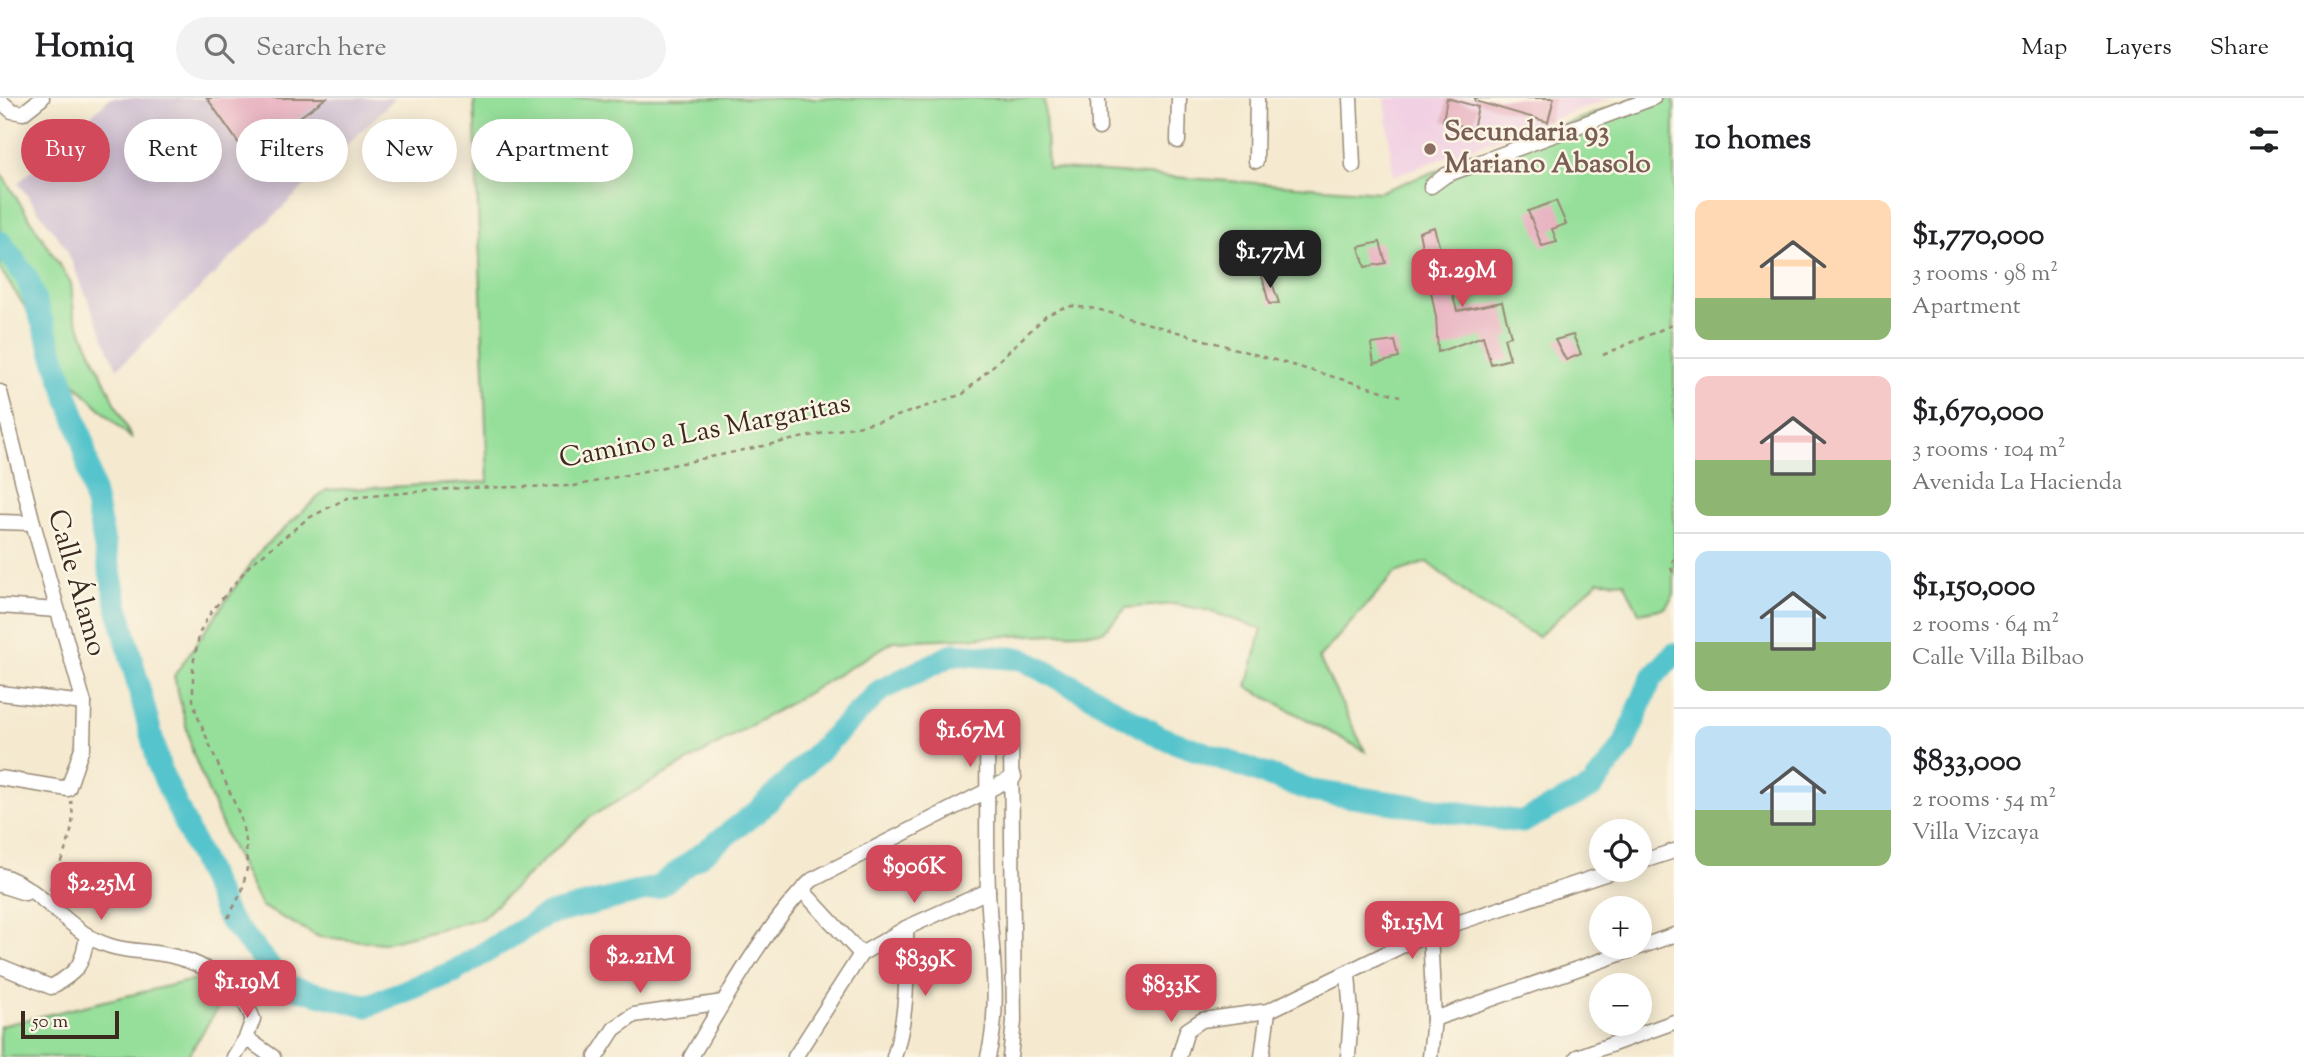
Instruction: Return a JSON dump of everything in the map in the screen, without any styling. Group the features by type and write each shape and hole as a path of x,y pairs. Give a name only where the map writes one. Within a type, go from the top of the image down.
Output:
{"street":[{"path":"0,102 12,111 27,111 42,98"},
{"path":"1098,98 1099,128"},
{"path":"1178,141 1179,98"},
{"path":"1256,161 1257,98"},
{"path":"1350,98 1353,166"},
{"path":"1431,186 1446,175 1653,98"},
{"name":"Calle Álamo","path":"0,392 5,435 84,703 83,745 68,789"},
{"path":"0,522 33,523"},
{"path":"0,606 57,610"},
{"path":"0,693 84,703"},
{"path":"1010,1057 1014,1022 1014,777 1011,746"},
{"path":"987,748 988,891 995,961 995,1012 988,1057"},
{"path":"691,1057 723,1002 802,890 812,880 1014,777"},
{"path":"0,778 68,789"},
{"path":"1652,858 1674,851"},
{"path":"0,874 11,878 87,935 120,951 154,954 198,964 227,984 247,1002 253,1019 246,1038 234,1057"},
{"path":"1179,1057 1187,1030 1202,1020 1268,1012 1430,932 1589,879"},
{"path":"0,885 40,899"},
{"path":"802,890 861,954"},
{"path":"795,1057 861,954 906,928 988,891"},
{"path":"894,1057 903,1027 908,990 906,928"},
{"path":"1430,932 1434,1019 1430,1057"},
{"path":"0,966 51,987 69,977 83,961 87,935"},
{"path":"1434,1019 1674,935"},
{"path":"1348,973 1351,1016 1348,1057"},
{"path":"596,1057 614,1029 634,1015 723,1002"},
{"path":"1262,1057 1268,1012"},
{"path":"1577,1057 1674,1022"},
{"path":"246,1038 272,1056"}],"path":[{"name":"Camino a Las Margaritas","path":"228,918 242,891 247,868 247,841 240,816 192,700 193,664 200,632 211,612 250,565 307,519 330,505 363,496 446,489 574,486 884,420 963,394 1046,316 1072,306 1097,309 1400,396"},
{"path":"1603,355 1674,324"},
{"path":"1674,559 1670,565 1674,576"},
{"path":"40,899 75,821 68,789"}],"shaded area":[{"path":"110,98 395,98 373,119 362,119 362,130 348,144 348,119 236,119 236,182 309,182 117,369 66,248 18,183 21,180 110,182 110,119 87,119"},
{"name":"Secundaria 93 Mariano Abasolo","path":"1385,98 1611,98 1393,176"}],"green space":[{"path":"474,98 1044,98 1048,168 1379,192 1637,98 1674,98 1674,595 1665,608 1639,613 1624,582 1598,581 1538,637 1474,600 1427,562 1395,573 1319,658 1365,751 1247,687 1262,629 1206,610 1175,604 1126,608 1103,632 894,641 590,817 482,918 384,943 319,937 261,906 228,840 193,754 174,676 260,551 326,490 488,482 477,182 633,182 633,119 475,119"},
{"path":"0,172 71,283 74,315 132,439 77,386 0,269"},
{"path":"243,968 187,1057 0,1057 0,1026"}],"building":[{"path":"207,98 326,98 297,119 236,119 236,139"},
{"path":"1447,98 1478,107 1473,129 1443,121"},
{"path":"1475,98 1554,98 1548,122 1475,101"},
{"path":"1556,201 1566,224 1552,229 1557,242 1542,246 1528,211"},
{"path":"1434,227 1457,311 1502,302 1511,336 1504,338 1510,359 1491,364 1483,336 1438,352 1436,317 1419,232"},
{"path":"1380,242 1386,263 1365,267 1359,247"},
{"path":"1269,274 1279,303 1269,304 1262,276"},
{"path":"1573,335 1581,354 1566,360 1555,340"},
{"path":"1395,341 1399,358 1374,364 1371,344"}],"waterway":[{"path":"0,242 27,278 82,438 116,600 160,769 228,918 286,986 367,1006 453,972 546,915 658,887 758,811 881,690 954,654 1022,659 1160,737 1312,791 1522,822 1592,787 1624,745 1651,679 1674,654"}],"place":[{"name":"Secundaria 93 Mariano Abasolo","path":"1430,149"}]}
